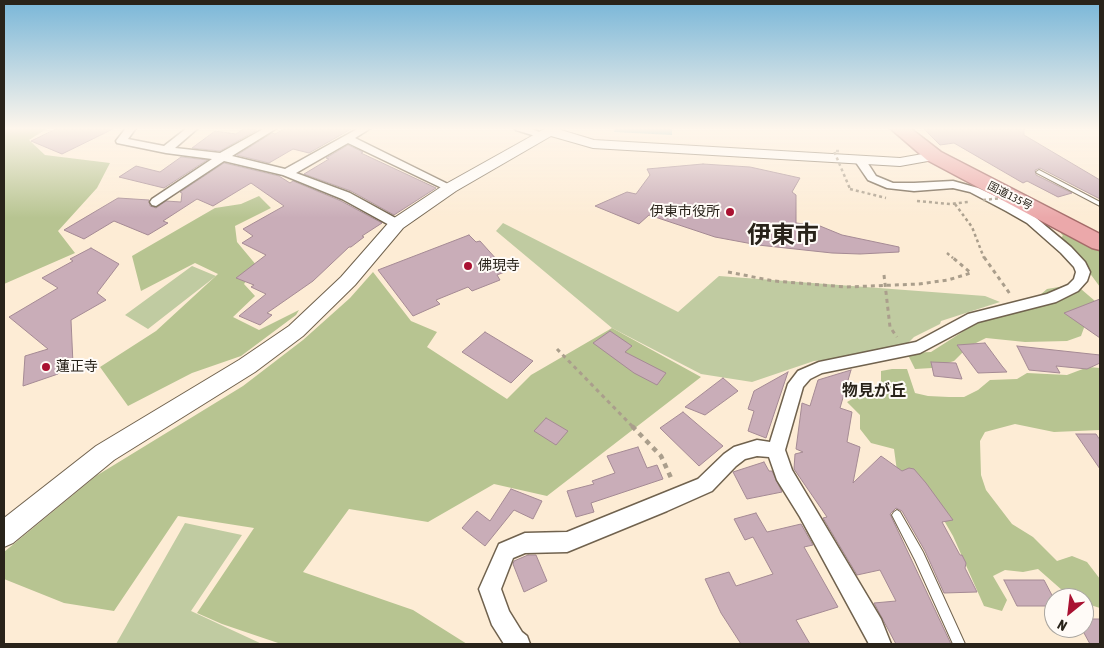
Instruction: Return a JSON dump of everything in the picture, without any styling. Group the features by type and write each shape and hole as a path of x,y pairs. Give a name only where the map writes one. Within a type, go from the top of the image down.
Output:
{"highway":[{"name":"国道135号","path":"938,158 1100,243"}],"street":[{"path":"156,202 220,158"},
{"path":"227,158 287,173 346,196 396,224"},
{"path":"287,173 313,158"},
{"path":"388,158 450,188"},
{"path":"4,534 105,453 247,366 296,331 348,281 396,224 450,188 502,158"},
{"path":"826,158 900,162 921,158"},
{"path":"861,161 872,178 890,186 914,187 953,184 974,190 1010,208 1031,220 1066,250 1080,265 1082,272 1080,281 1073,288 1051,298 973,318 920,347 819,368 804,375 796,384 776,450 784,474 873,627 880,644"},
{"path":"519,644 514,640 500,617 490,589 506,551 525,543 567,542 705,485 730,460 740,453 756,448 776,450"}],"lane":[{"path":"1039,172 1100,204"},
{"path":"897,515 919,556 959,644"}],"path":[{"path":"837,158 850,189 887,199"},
{"path":"914,201 955,204 1023,196"},
{"path":"955,204 972,227 983,256 1012,298"},
{"path":"728,272 774,282 846,287 919,284 948,280 971,273 947,253"},
{"path":"884,275 890,327 906,351"},
{"path":"557,349 661,456 680,496"}],"green space":[{"path":"4,158 71,158 110,163 97,188 58,231 75,253 4,284"},
{"path":"259,196 271,208 235,226 237,242 257,266 244,284 255,296 233,317 259,330 299,310 296,315 241,356 192,373 128,406 100,367 156,331 218,274 195,263 141,291 132,256 215,208 241,204"},
{"path":"1035,210 1100,245 1100,287 1083,264 1058,239 1063,236 1060,232 1044,222"},
{"path":"503,223 678,312 719,276 985,296 1000,302 941,321 940,324 914,337 899,352 814,361 752,382 701,374 612,328 496,231"},
{"path":"192,266 216,276 148,329 125,315"},
{"path":"373,272 411,321 437,332 427,347 507,399 531,375 612,328 701,377 547,496 494,484 428,522 349,509 303,572 413,610 467,644 281,644 222,624 197,613 254,528 178,516 114,611 64,603 4,579 4,552 96,476 243,386 303,340 350,298"},
{"path":"1065,286 1081,289 1095,301 1080,311 1085,325 1081,336 1067,341 1025,342 986,338 968,347 954,361 932,368 915,369 907,353 931,352 981,320 1025,308 1047,289"},
{"path":"1088,367 1100,368 1100,430 1054,432 1015,424 985,432 980,441 981,475 986,490 1012,524 1033,537 1057,561 1072,556 1087,562 1100,579 1100,608 1094,606 1094,588 1060,588 1038,569 1023,572 1005,570 993,576 1007,600 1002,611 984,606 953,536 935,505 897,471 894,449 871,443 860,429 860,415 847,402 881,383 881,371 892,369 907,369 915,393 949,397 964,397 978,390 990,380 1017,379 1027,373 1067,375"},
{"path":"185,523 242,535 191,611 262,644 116,644"}],"building":[{"path":"179,158 207,160 164,188 119,177 136,166 160,172"},
{"path":"250,158 277,158 269,163"},
{"path":"327,158 372,158 436,188 394,215 351,191 304,174 329,159"},
{"path":"980,158 1063,158 1100,180 1100,199 1040,168 1035,170 1036,175 1072,193 1058,197 1027,181 1023,183"},
{"path":"224,163 279,176 290,183 293,181 341,201 382,223 362,236 364,237 349,247 313,281 267,313 272,315 260,325 239,316 266,294 251,287 254,285 236,278 266,255 242,243 253,236 243,229 284,206 251,183 213,206 197,199 163,221 168,223 148,235 114,221 84,239 64,230 118,198 149,200 150,206 156,208 166,201 181,202 182,193 180,192"},
{"path":"703,164 750,167 800,178 792,192 796,195 796,223 820,226 842,235 899,247 899,252 832,253 758,245 715,237 649,215 639,224 595,206 627,192 636,194 650,175 647,169"},
{"path":"469,235 476,242 480,241 507,271 497,275 500,280 472,291 468,287 436,300 440,304 413,316 378,270"},
{"path":"91,248 119,264 97,293 106,300 71,320 73,364 58,370 58,374 23,386 25,356 48,349 9,317 58,288 42,278 73,261 70,259"},
{"path":"1100,299 1100,338 1064,313"},
{"path":"610,331 632,346 625,352 666,373 657,385 634,373 593,343"},
{"path":"485,332 533,361 511,383 462,352"},
{"path":"985,343 1007,372 978,373 957,345"},
{"path":"1017,346 1100,355 1100,363 1087,369 1056,366 1060,373 1029,370"},
{"path":"931,362 956,363 962,379 934,376"},
{"path":"851,370 840,408 852,412 847,442 860,447 853,483 881,456 902,471 909,468 914,469 953,520 942,522 966,563 965,568 977,592 944,593 925,551 902,511 896,508 890,514 951,644 896,644 874,603 896,601 880,570 857,575 823,518 827,517 794,469 795,454 803,452 796,449 802,403 810,406 818,380"},
{"path":"788,372 766,438 748,431 754,411 748,409 754,391"},
{"path":"723,378 738,391 705,415 685,407"},
{"path":"683,412 723,446 699,466 660,428"},
{"path":"546,418 568,431 556,445 534,431"},
{"path":"1076,434 1096,434 1100,440 1100,469"},
{"path":"638,447 647,468 657,465 663,479 591,503 594,512 576,517 567,491 594,484 592,481 615,473 607,456"},
{"path":"764,462 769,471 772,471 782,492 747,499 733,472"},
{"path":"511,489 542,501 533,519 514,510 485,546 462,528 477,511 490,521"},
{"path":"756,513 767,532 801,524 813,545 804,547 838,607 796,620 810,644 741,644 721,613 705,579 729,572 736,586 773,574 753,537 745,540 734,519"},
{"path":"528,555 536,555 547,581 524,592 513,564 514,561"},
{"path":"1004,580 1044,580 1048,588 1044,588 1044,606 1017,606"},
{"path":"1094,619 1100,619 1100,644 1090,644 1087,638 1094,638"}],"place":[{"name":"伊東市役所","path":"730,212"},
{"name":"佛現寺","path":"468,266"},
{"name":"蓮正寺","path":"46,367"}],"district":[{"name":"伊東市","path":"783,235"},
{"name":"物見が丘","path":"874,391"}]}
